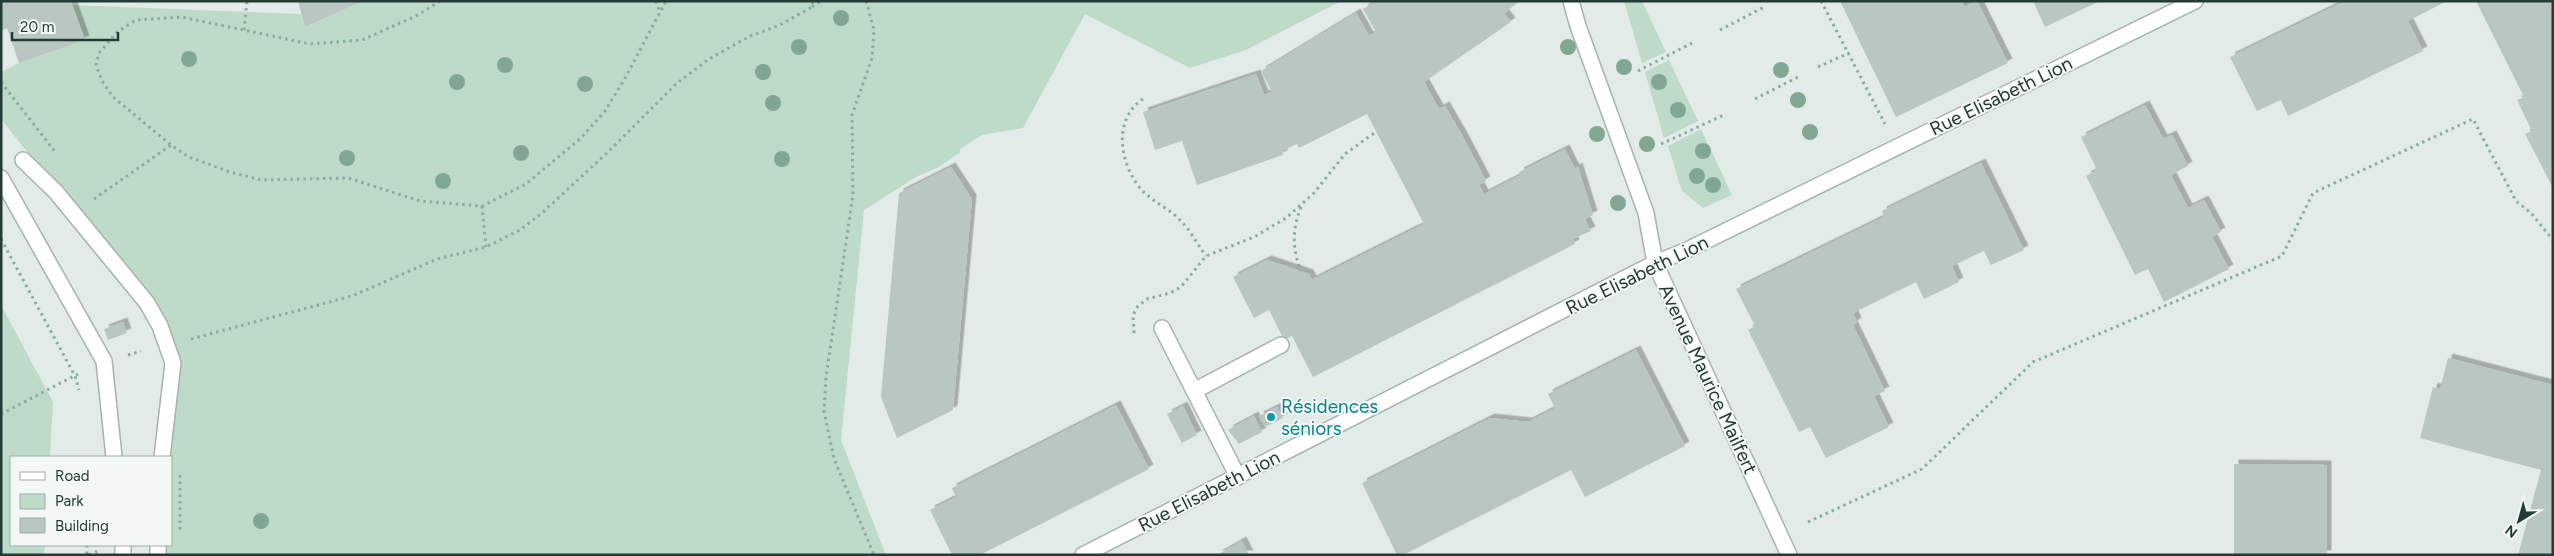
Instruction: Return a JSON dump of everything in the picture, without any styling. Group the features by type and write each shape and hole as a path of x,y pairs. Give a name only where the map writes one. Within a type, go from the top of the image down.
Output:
{"street":[{"name":"Avenue Maurice Mailfert","path":"1571,1 1581,35 1646,214 1655,263 1789,555"},
{"name":"Rue Elisabeth Lion","path":"1083,555 1655,263 1685,251 2195,1"},
{"path":"23,160 56,192 147,303 160,326 173,363 162,456"},
{"path":"1,178 104,361 114,456"},
{"path":"1162,328 1238,477"},
{"path":"1194,391 1281,345"}],"path":[{"path":"244,30 247,1"},
{"path":"440,1 418,15 362,40 310,44 182,17 136,20 117,32 99,53 96,65 102,81 113,97 120,103 189,157 230,172 261,180 348,178 420,200 482,206 526,184 581,138 605,111 624,80 659,10 666,1"},
{"path":"656,1 659,10"},
{"path":"812,7 813,1"},
{"path":"128,355 352,296 437,259 486,247 520,230 542,213 608,152 676,84 709,59 750,36 778,26 821,1"},
{"path":"866,1 874,30 872,58 852,115 853,195 826,377 824,411 834,459 874,555"},
{"path":"1821,1 1887,128"},
{"path":"1720,30 1764,7"},
{"path":"1638,71 1692,43"},
{"path":"1818,68 1848,53"},
{"path":"1755,99 1798,77"},
{"path":"1143,99 1135,104 1123,125 1122,142 1130,172 1140,188 1180,219 1206,256 1254,237 1301,206 1325,180 1345,154 1377,132"},
{"path":"1661,144 1726,114"},
{"path":"1808,522 1922,469 2033,362 2282,256 2313,193 2473,119 2516,200 2531,213 2553,240"},
{"path":"482,206 486,247"},
{"path":"1301,206 1295,224 1293,243 1301,271"},
{"path":"1,239 75,376 80,394"},
{"path":"1,414 75,376"}],"green space":[{"path":"363,1 1341,1 1246,50 1190,68 1085,14 1023,128 982,135 960,149 960,153 937,168 918,176 864,210 841,440 886,555 158,555 158,546 172,546 172,456 161,456 171,388 153,311 1,119 1,72 19,63 84,40 72,5 301,14 305,27"},
{"path":"1624,1 1642,1 1666,52 1642,63"},
{"path":"1669,60 1698,121 1664,138 1645,72"},
{"path":"1701,129 1732,195 1703,208 1682,191 1668,146"},
{"path":"1,305 53,402 50,456 10,456 10,546 45,546 44,555 1,555"}],"building":[{"path":"1,1 71,1 85,40 19,63 7,28 1,31"},
{"path":"298,1 363,1 305,27"},
{"path":"1376,1 1520,1 1504,13 1511,22 1424,82 1439,109 1445,106 1463,137 1486,181 1479,185 1484,194 1521,175 1519,172 1565,149 1575,169 1578,167 1593,215 1585,219 1591,231 1573,239 1575,244 1313,377 1292,336 1284,340 1269,310 1254,318 1233,277 1267,260 1309,274 1312,280 1424,224 1367,114 1299,148 1297,144 1282,151 1283,155 1197,185 1182,141 1155,150 1143,112 1256,74 1264,95 1272,92 1261,71 1356,13 1369,36 1376,32 1363,9"},
{"path":"1840,1 1962,1 1964,7 1977,1 2008,63 1896,117"},
{"path":"2033,1 2100,1 2045,27"},
{"path":"2345,1 2447,1 2408,21 2423,51 2288,116 2281,100 2257,111 2230,57"},
{"path":"2476,1 2553,1 2553,188 2525,134 2532,131 2517,100 2524,97"},
{"path":"2145,105 2163,139 2172,135 2188,166 2171,175 2188,208 2204,200 2221,232 2212,237 2229,269 2164,302 2148,269 2135,275 2086,176 2097,170 2081,137"},
{"path":"1981,163 2024,250 1991,265 1984,251 1952,266 1959,282 1924,299 1916,282 1853,313 1857,322 1853,325 1885,391 1874,396 1889,427 1826,458 1810,427 1799,432 1748,330 1755,326 1736,289 1884,217 1882,211"},
{"path":"951,167 972,199 953,410 897,438 881,397 899,193"},
{"path":"123,322 127,333 108,340 104,329"},
{"path":"1636,350 1685,446 1585,497 1571,470 1403,555 1397,555 1362,483 1490,418 1528,422 1555,408 1548,394"},
{"path":"2448,358 2553,385 2553,555 2518,555 2541,470 2420,438 2433,387 2440,389"},
{"path":"1116,405 1149,469 980,555 952,555 930,510 956,497 952,488"},
{"path":"1183,406 1197,435 1182,443 1167,414"},
{"name":"Résidences séniors","path":"1277,407 1283,418 1265,427 1259,416"},
{"path":"1254,416 1262,432 1239,444 1228,430"},
{"path":"2234,464 2327,465 2327,555 2234,555"},
{"path":"1242,541 1249,555 1217,555"}],"place":[{"name":"Résidences séniors","path":"1271,417"}]}
